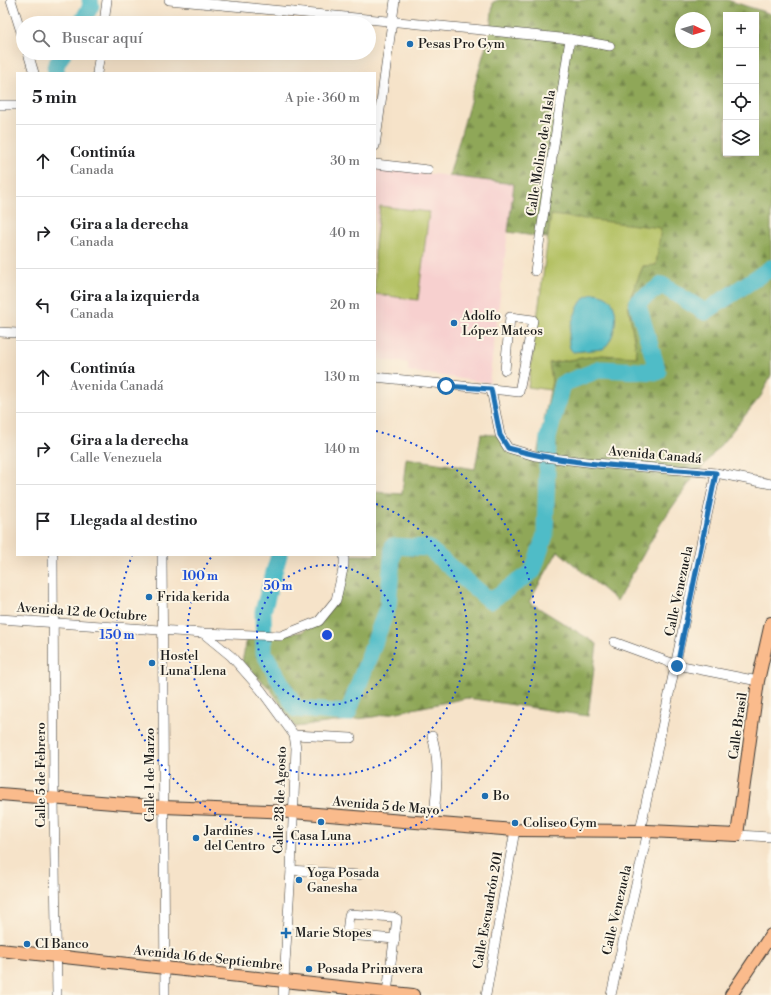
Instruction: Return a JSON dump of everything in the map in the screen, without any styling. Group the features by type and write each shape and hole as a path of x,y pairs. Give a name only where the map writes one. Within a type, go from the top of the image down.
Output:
{"main road":[{"name":"Calle Brasil","path":"737,835 758,681 771,623"},
{"name":"Avenida 5 de Mayo","path":"0,794 163,807 292,812 433,825 514,830 644,831 737,835"},
{"path":"731,995 771,935"},
{"name":"Avenida 16 de Septiembre","path":"0,950 413,995"}],"street":[{"path":"11,0 16,16"},
{"path":"105,16 107,0"},
{"path":"169,0 238,3 343,16"},
{"path":"376,139 395,0"},
{"path":"376,20 570,39 610,46"},
{"name":"Calle Molino de la Isla","path":"535,271 570,39"},
{"path":"30,60 34,72"},
{"path":"97,72 99,60"},
{"path":"0,105 16,105"},
{"path":"376,164 428,170"},
{"path":"376,377 519,392 533,320 510,317 505,370"},
{"path":"0,332 16,333"},
{"name":"Avenida Canadá","path":"491,389 500,435 508,448 535,456 716,473 771,484"},
{"name":"Calle Venezuela","path":"611,995 716,473"},
{"name":"Calle 5 de Febrero","path":"53,556 54,799 57,995"},
{"name":"Calle 1 de Marzo","path":"162,556 163,807 166,995"},
{"path":"162,630 250,636 281,636 319,621 336,600 344,565 344,556"},
{"name":"Avenida 12 de Octubre","path":"0,619 162,630"},
{"name":"Calle 28 de Agosto","path":"203,633 231,656 261,690 294,736 296,748 292,812 291,870 283,995"},
{"path":"614,642 677,666 758,681"},
{"path":"294,736 351,738"},
{"path":"432,736 438,766 433,825"},
{"name":"Calle Escuadrón 201","path":"486,995 514,830"},
{"name":"Avenida 5 de Mayo","path":"737,835 771,837"},
{"path":"291,870 359,875"},
{"path":"387,992 395,939 397,919 393,917 349,915 348,935 395,939"}],"shaded area":[{"path":"377,167 514,184 489,383 408,371 408,363 376,359"}],"green space":[{"path":"499,0 727,0 771,14 771,375 761,396 690,482 661,523 617,601 558,551 529,602 597,644 588,716 467,698 373,717 295,727 271,690 242,662 247,638 302,632 338,601 346,556 376,556 376,492 402,494 406,458 475,469 481,434 497,435 536,460 552,381 549,363 602,355 637,356 628,303 643,266 551,215 547,238 508,232 514,184 449,176 490,31 493,2"},
{"path":"380,206 429,212 418,300 376,294 376,236"},
{"path":"551,215 661,228 656,265 643,266 628,303 637,357 602,355 549,363 552,381 550,390 528,387"}],"water":[{"path":"594,293 605,296 613,304 616,315 613,335 603,349 573,352 570,348 569,335 573,320 581,302 587,296"}],"waterway":[{"path":"85,16 91,6 90,0"},
{"path":"57,72 55,67 59,60"},
{"path":"279,556 263,611 264,653 296,709 348,713 388,606 393,546 428,548 490,601 533,571 545,535 548,438 562,384 601,369 658,372 637,302 662,285 705,312 771,268"}],"place":[{"name":"Pesas Pro Gym","path":"410,44"},
{"name":"Adolfo López Mateos","path":"454,323"},
{"name":"Frida kerida","path":"149,597"},
{"name":"Hostel Luna Llena","path":"152,663"},
{"name":"Bo","path":"485,796"},
{"name":"Casa Luna","path":"321,822"},
{"name":"Coliseo Gym","path":"515,823"},
{"name":"Jardines del Centro","path":"196,838"},
{"name":"Yoga Posada Ganesha","path":"299,880"},
{"name":"Marie Stopes","path":"286,933"},
{"name":"CI Banco","path":"27,944"},
{"name":"Posada Primavera","path":"309,969"}],"route":[{"path":"446,386 491,389 500,435 508,448 535,456 595,463 716,473 677,666"}]}
